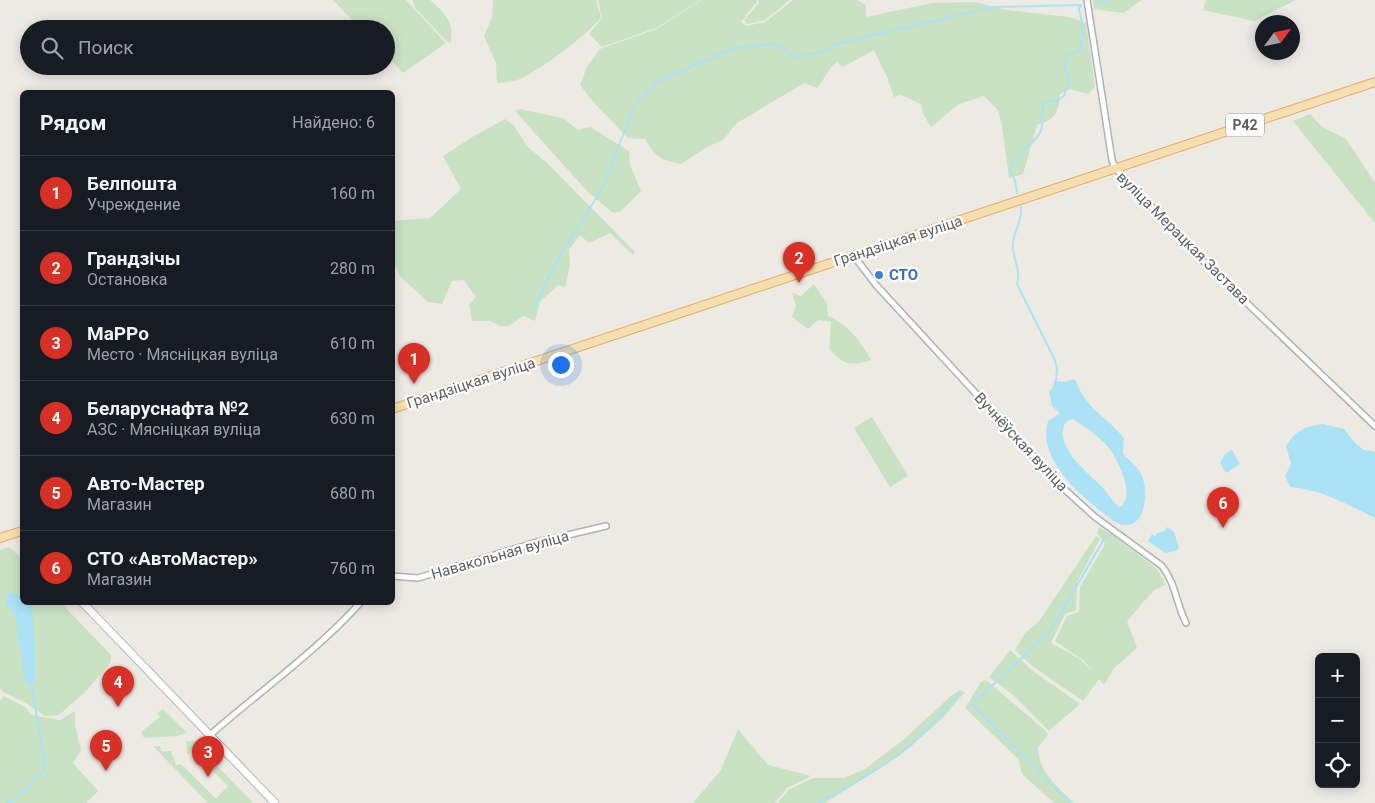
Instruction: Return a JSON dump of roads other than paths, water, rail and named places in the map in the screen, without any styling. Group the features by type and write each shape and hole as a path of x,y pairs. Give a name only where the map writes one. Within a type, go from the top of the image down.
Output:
{"main road":[{"name":"Грандзіцкая вуліца","path":"395,408 1375,82"},
{"path":"0,538 20,534"},
{"path":"85,605 276,803"}],"street":[{"name":"вуліца Мерацкая Застава","path":"1087,0 1112,160 1115,168 1198,256 1375,426"},
{"name":"Вучнёўская вуліца","path":"855,254 857,260 882,293 1062,487 1095,517 1162,566 1170,576 1181,614 1186,623"},
{"name":"Навакольная вуліца","path":"395,576 418,578 534,543 606,526"},
{"path":"210,735 315,647 342,623 358,605"}],"water":[{"path":"1073,379 1076,381 1085,398 1124,438 1123,454 1141,474 1145,489 1144,506 1137,520 1131,524 1123,525 1116,522 1089,502 1064,476 1052,457 1046,440 1047,424 1048,421 1060,413 1052,406 1049,392 1053,387 1054,381 1065,382","holes":["1072,419 1106,445 1117,461 1126,485 1125,500 1122,506 1118,507 1103,488 1076,461 1066,446 1063,438 1064,426"]},
{"path":"1323,424 1344,429 1356,444 1364,450 1375,452 1375,518 1323,494 1290,487 1285,476 1291,464 1286,446 1293,436 1301,430"},
{"path":"1232,450 1240,464 1226,473 1220,463 1225,454"},
{"path":"1167,527 1174,532 1179,548 1176,551 1165,553 1148,541 1152,534 1156,537 1157,533 1164,531"},
{"path":"10,593 18,594 20,596 20,605 30,605 32,608 35,682 28,685 25,681 15,614 6,605 6,597"}],"waterway":[{"path":"1097,4 1106,0"},
{"path":"534,308 555,264 603,187 635,104 657,82 734,48 776,44 797,57 824,51 837,44 992,7 1081,5 1079,9 1083,35 1079,51 1067,56 1065,62 1065,69 1069,79 1064,96 1058,100 1044,102 1040,133 1017,156 1011,167 1017,193"},
{"path":"1021,207 1013,244 1018,275 1017,284 1055,360 1057,369 1056,381"},
{"path":"1070,803 972,704 1049,633 1107,534"},
{"path":"7,803 14,800 45,769 31,684"},
{"path":"818,803 866,776 911,745 959,694"}],"place":[{"name":"СТО","path":"879,275"},
{"name":"Грандзічы","path":"799,283"},
{"name":"Белпошта","path":"414,384"},
{"name":"СТО «АвтоМастер»","path":"1223,528"},
{"name":"Беларуснафта №2","path":"118,707"},
{"name":"Авто-Мастер","path":"106,771"},
{"name":"МаРРо","path":"208,777"}]}
